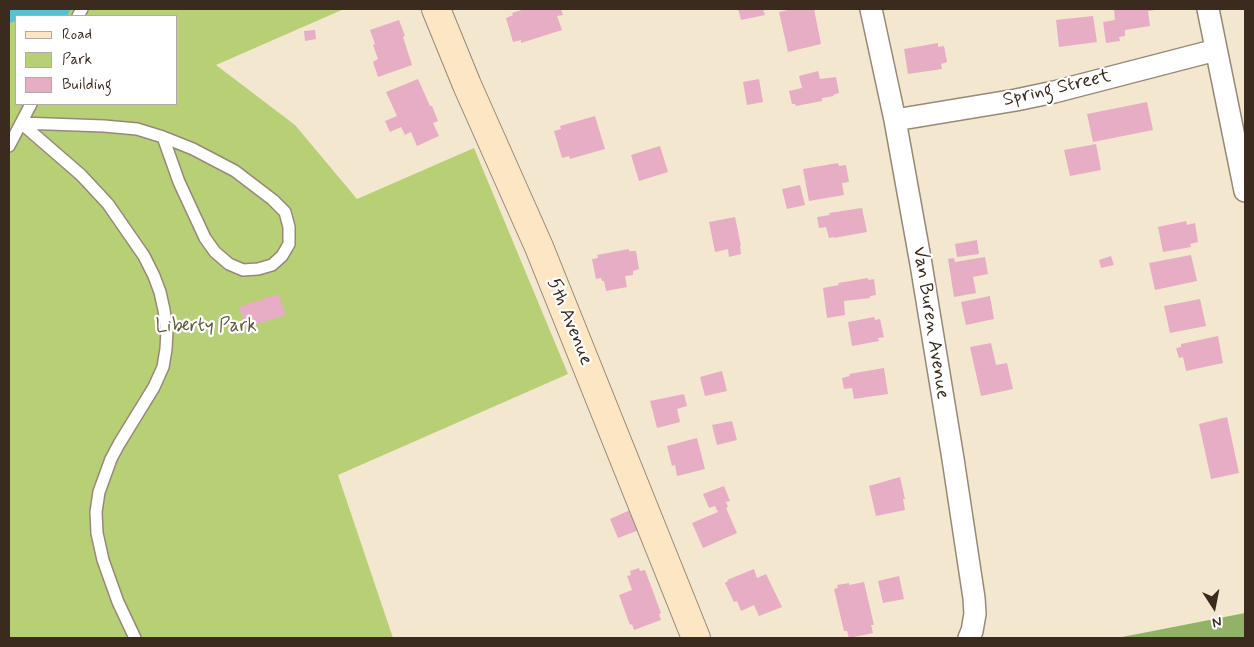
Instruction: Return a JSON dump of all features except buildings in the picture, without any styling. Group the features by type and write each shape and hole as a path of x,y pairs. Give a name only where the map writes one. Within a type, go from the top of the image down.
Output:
{"street":[{"name":"5th Avenue","path":"436,9 467,85 539,247 696,638"},
{"name":"Van Buren Avenue","path":"871,9 895,120 926,294 974,598 976,614 969,638"},
{"path":"1208,9 1245,191"},
{"name":"Spring Street","path":"895,120 1054,92 1216,50"}],"lane":[{"path":"9,146 30,105"},
{"path":"21,123 137,129 163,137 193,149 235,171 273,200 285,212 289,228 289,244 282,256 272,266 243,270 229,264 215,252 205,238 187,200 163,137"},
{"path":"21,123 81,175 108,204 144,256 160,292 164,310 167,330 163,367 154,387 111,459 99,492 96,512 96,532 103,560 118,602 135,638"}],"green space":[{"name":"Liberty Park","path":"9,9 344,9 216,65 295,125 357,199 474,148 568,374 338,475 393,638 9,638"},
{"path":"1245,613 1245,638 1117,638"}],"water":[{"path":"9,9 71,9 68,15 15,15 15,21 9,23"}]}
